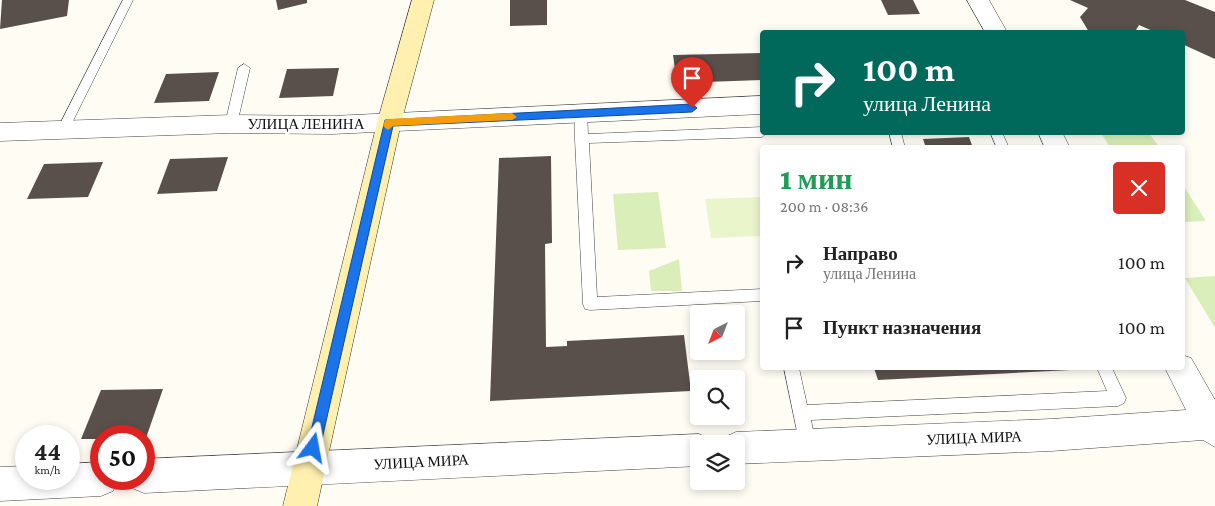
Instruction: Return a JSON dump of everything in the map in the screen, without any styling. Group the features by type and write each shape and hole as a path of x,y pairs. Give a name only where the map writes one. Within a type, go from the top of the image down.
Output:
{"main road":[{"path":"300,506 389,123 423,0"}],"street":[{"path":"978,0 995,30"},
{"name":"УЛИЦА ЛЕНИНА","path":"0,132 231,124 332,125 389,123 760,105"},
{"path":"1181,370 1213,427"},
{"name":"УЛИЦА МИРА","path":"745,448 1213,427"},
{"name":"УЛИЦА МИРА","path":"155,475 690,450"},
{"path":"0,484 90,480"}],"lane":[{"path":"63,130 128,0"},
{"path":"231,124 244,68"},
{"path":"581,113 590,304 760,295"},
{"path":"582,139 760,132"},
{"path":"792,370 808,446"},
{"path":"801,414 1118,398 1105,370"}],"green space":[{"path":"1102,135 1150,135 1158,145 1109,145"},
{"path":"1185,188 1206,221 1185,222"},
{"path":"658,192 666,248 618,250 613,194"},
{"path":"760,197 760,236 711,238 705,199"},
{"path":"679,259 682,291 651,291 649,271"},
{"path":"1215,276 1215,328 1185,278"}],"building":[{"path":"2,0 69,0 67,16 0,29"},
{"path":"276,0 307,0 307,3 278,10"},
{"path":"510,0 547,0 547,25 510,26"},
{"path":"881,0 913,0 920,14 888,15"},
{"path":"1070,0 1185,0 1215,12 1215,59 1185,45 1185,30 1150,30 1139,25 1136,30 1088,30 1080,17 1088,8"},
{"path":"760,53 760,80 677,83 673,55"},
{"path":"339,68 333,96 279,98 287,69"},
{"path":"219,72 209,101 154,103 166,74"},
{"path":"969,137 972,145 925,145 923,139"},
{"path":"551,156 552,243 545,244 546,347 567,346 567,341 684,335 690,391 490,401 499,158"},
{"path":"228,157 217,191 157,194 170,159"},
{"path":"103,162 88,197 27,199 44,164"},
{"path":"875,370 1071,370 878,380"},
{"path":"163,389 151,425 90,425 90,439 81,439 101,390"}],"slow traffic":[{"path":"388,126 389,123 512,117"}],"route":[{"path":"313,448 389,123 692,108"}]}
